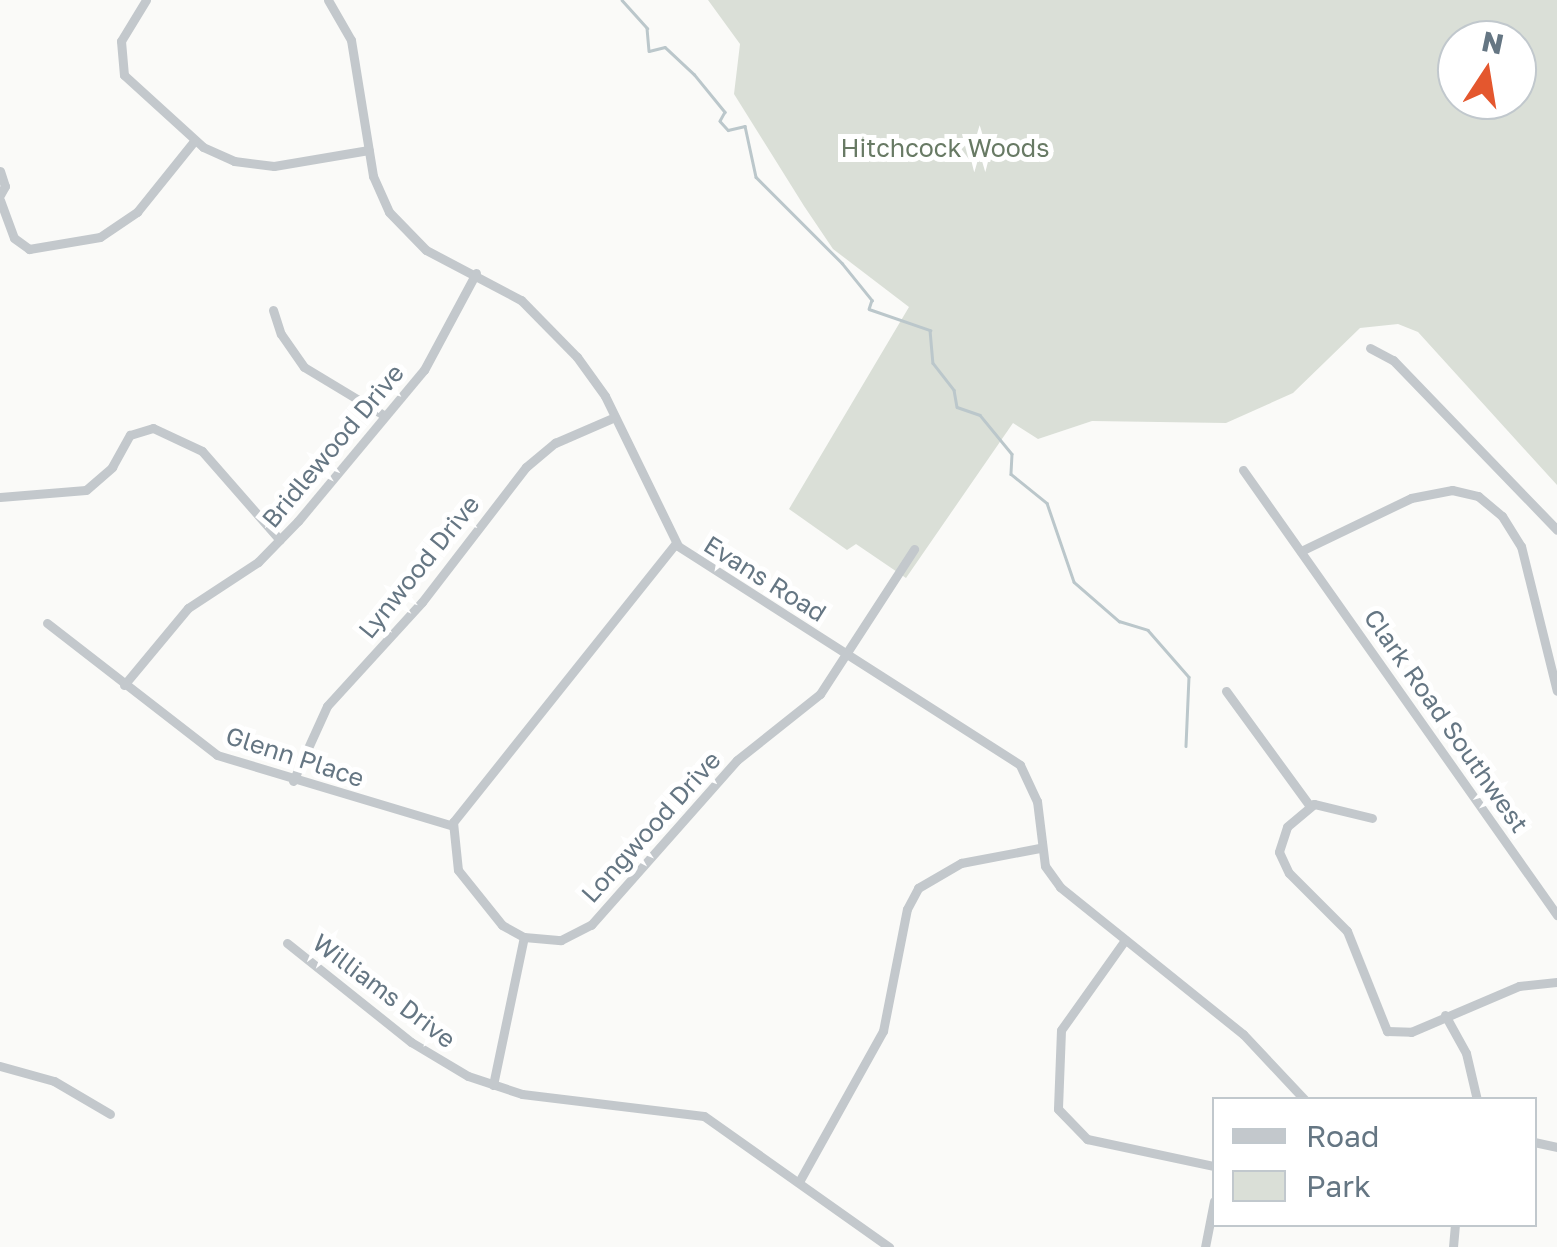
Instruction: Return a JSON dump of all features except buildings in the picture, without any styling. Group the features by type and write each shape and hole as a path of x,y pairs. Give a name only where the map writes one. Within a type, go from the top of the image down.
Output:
{"street":[{"path":"146,0 124,34 121,67 146,101 194,141 258,166 369,150"},
{"name":"Evans Road","path":"328,0 354,50 378,188 399,226 426,250 506,288 549,326 596,382 676,543 1020,765 1034,791 1040,848 1060,888 1243,1034 1302,1097"},
{"path":"0,171 0,198 13,235 29,249 100,237 137,212 194,141"},
{"name":"Bridlewood Drive","path":"124,685 184,612 280,540 382,414 424,370 476,274"},
{"path":"273,310 281,334 304,366 382,414"},
{"path":"1370,348 1393,360 1557,530"},
{"name":"Lynwood Drive","path":"293,781 327,706 422,602 526,467 555,443 615,417"},
{"path":"0,497 86,490 112,468 130,435 153,428 202,451 280,540"},
{"name":"Clark Road Southwest","path":"1243,470 1557,915"},
{"path":"1301,551 1411,498 1452,490 1478,496 1502,516 1522,546 1557,690"},
{"path":"492,1085 524,937 502,925 458,870 453,826 458,810 539,720 676,543"},
{"name":"Longwood Drive","path":"524,937 580,935 737,760 810,704 850,654 914,548"},
{"name":"Glenn Place","path":"46,622 204,748 293,781 453,826"},
{"path":"1226,691 1310,806"},
{"path":"1372,818 1328,804 1310,806 1283,832 1282,860 1347,931 1384,1028 1398,1034 1519,986 1557,982"},
{"path":"800,1180 883,1031 907,909 918,888 960,863 1040,848"},
{"path":"1125,940 1061,1030 1058,1110 1086,1139 1212,1166"},
{"name":"Williams Drive","path":"287,944 411,1042 492,1085 557,1100 693,1112 732,1130 888,1247"},
{"path":"1445,1016 1466,1053 1476,1097"},
{"path":"0,1066 54,1081 110,1114"},
{"path":"1205,1247 1212,1211"}],"green space":[{"name":"Hitchcock Woods","path":"708,0 1557,0 1557,485 1418,332 1398,324 1360,328 1293,393 1226,423 1092,421 1038,439 1013,423 906,578 856,544 847,550 789,509 909,307 833,249 734,94 740,44"}],"waterway":[{"path":"622,0 647,28 649,51 665,47 694,74 725,112 720,121 728,130 745,126 756,177 842,263 872,300 869,309 930,330 933,363 954,390 957,407 980,415 1012,454 1011,474 1047,503 1074,582 1119,621 1148,630 1189,677 1186,746"}]}
